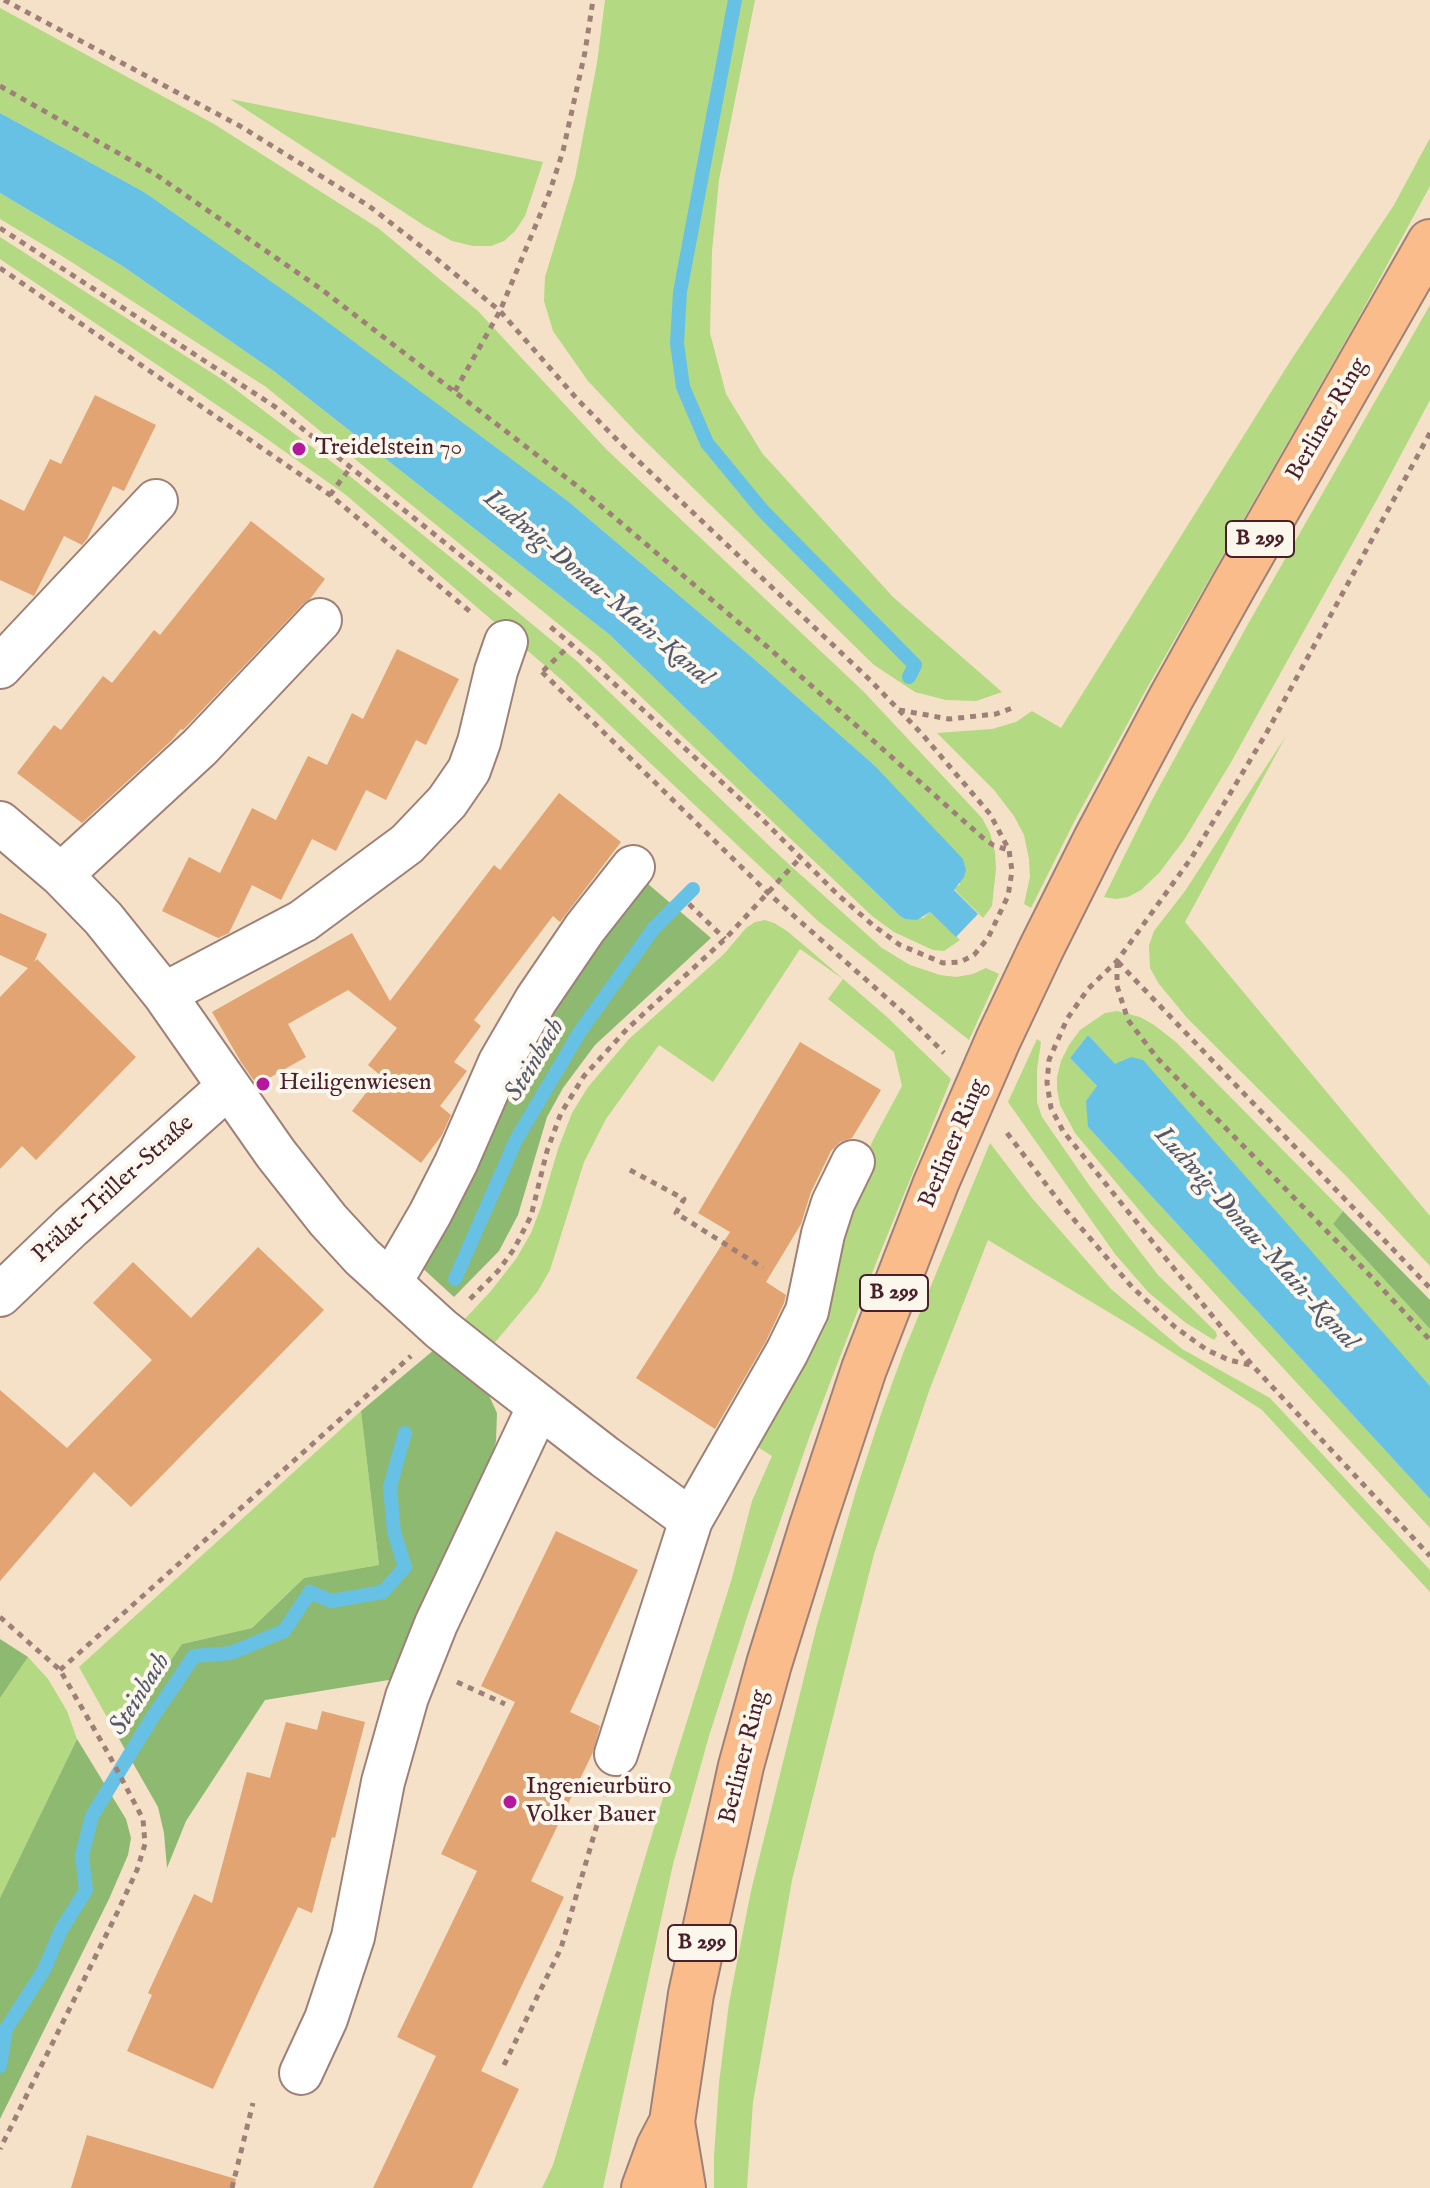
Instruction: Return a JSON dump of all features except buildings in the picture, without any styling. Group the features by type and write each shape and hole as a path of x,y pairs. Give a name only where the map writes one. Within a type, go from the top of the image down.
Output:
{"main road":[{"name":"Berliner Ring","path":"683,2188 672,2122 691,1994 741,1766 769,1664 864,1369 936,1183 1041,949 1103,826 1234,585 1430,242"},
{"name":"Berliner Ring","path":"644,2188 672,2122"}],"street":[{"path":"0,667 156,501"},
{"path":"61,875 200,747 320,620"},
{"path":"164,994 303,921 407,844 447,802 469,770 496,671 514,623"},
{"path":"0,823 61,875 103,918 164,994 276,1154 328,1220 390,1283 441,1329 691,1520"},
{"path":"390,1283 456,1163 500,1062 585,928 633,867"},
{"name":"Prälat-Triller-Straße","path":"0,1295 228,1087"},
{"path":"616,1754 691,1520 787,1352 807,1311 828,1219 853,1162"},
{"path":"301,2073 326,2019 353,1937 383,1782 407,1697 436,1624 539,1406"}],"path":[{"path":"4,0 240,126 369,206 500,311 578,400 632,455 899,710 990,814 1009,850 1012,871 1008,896 988,938 974,955 951,963 900,945 874,926 761,818 546,624"},
{"path":"455,391 500,311 550,191 563,151 593,0"},
{"path":"0,86 155,174 321,289 581,489 723,609 983,838 1009,850"},
{"path":"0,228 274,406 350,468 514,623"},
{"path":"0,268 514,623"},
{"path":"1430,433 1267,732 1192,857 1117,961 1088,989 1067,1019 1049,1060 1047,1083 1051,1108 1063,1131 1252,1365 1430,1556"},
{"path":"330,495 350,468"},
{"path":"571,644 542,672 767,892 949,1057"},
{"path":"899,710 949,719 996,714 1015,707"},
{"path":"60,1670 441,1329 498,1271 514,1249 531,1216 547,1151 561,1113 584,1076 627,1029 725,939 801,858"},
{"path":"689,904 725,939"},
{"path":"1117,961 1430,1288"},
{"path":"1117,961 1117,986 1128,1020 1157,1058 1430,1340"},
{"path":"1004,1129 1064,1208 1132,1287 1175,1327 1207,1350 1229,1360 1252,1365"},
{"path":"630,1170 684,1199 676,1213 763,1268"},
{"path":"0,1617 60,1670 143,1819 145,1844 137,1870 0,2149"},
{"path":"504,2065 561,1948 616,1754"},
{"path":"232,2188 253,2103"}],"green space":[{"path":"605,0 755,0 719,180 712,251 710,333 726,394 762,453 893,597 1002,692 976,701 946,700 915,692 874,665 637,433 588,381 553,331 544,301 545,277 575,178 597,63"},
{"path":"0,8 214,124 378,228 478,311 606,449 863,691 982,818 990,833 996,869 992,906 983,918 954,889 960,884 874,765 569,502 144,192 0,113"},
{"path":"230,99 543,162 525,216 515,231 504,241 491,246 473,246 452,241 425,226"},
{"path":"1430,138 1430,186 1355,324 1147,688 1031,908 1024,904 1030,877 1029,859 1024,835 1014,816 994,790 937,733 992,729 1016,722 1032,711 1061,728 1291,360 1394,205"},
{"path":"0,193 121,265 275,372 610,635 900,916 905,919 923,918 930,912 960,940 944,951 933,950 894,932 872,916 598,656 266,387 0,219"},
{"path":"0,237 223,380 341,469 464,568 578,662 782,858 882,948 910,965 940,975 956,977 986,968 999,974 969,1040 818,921 563,681 346,495 0,259"},
{"path":"1430,305 1430,400 1380,494 1230,764 1184,840 1159,873 1141,890 1128,897 1104,897 1152,800 1248,624"},
{"path":"1286,736 1185,922 1430,1216 1430,1266 1348,1178 1188,1019 1150,968 1149,945 1154,931 1185,891"},
{"path":"647,883 711,938 595,1045 563,1088 547,1117 518,1215 499,1251 454,1297 419,1265 527,1046 571,979"},
{"path":"765,920 787,931 812,952 887,1017 951,1079 810,1435 709,1736 673,1864 603,2188 542,2188 553,2165 732,1578 752,1501 772,1456 753,1444 872,1142 902,1086 894,1052 828,999 843,979 800,949 713,1082 659,1045 606,1119 584,1162 550,1270 538,1291 492,1346 462,1322 516,1259 531,1233 572,1113 588,1087 629,1039 724,954 746,928"},
{"path":"1117,1011 1140,1017 1176,1042 1343,1211 1333,1224 1430,1329 1430,1386 1131,1057 1115,1065 1088,1035 1070,1058 1097,1086 1088,1127 1430,1499 1430,1528 1149,1222 1075,1133 1060,1105 1057,1077 1061,1061 1080,1030 1105,1013"},
{"path":"1037,1039 1041,1042 1037,1102 1042,1117 1158,1275 1216,1332 1214,1340 1186,1323 1149,1293 1115,1254 1008,1102"},
{"path":"990,1143 1032,1198 1111,1289 1182,1349 1270,1398 1430,1570 1430,1592 1262,1410 1130,1325 988,1240 929,1391 874,1554 792,1880 753,2102 747,2188 714,2188 719,2083 729,2003 751,1891 817,1625 881,1414"},
{"path":"1343,1211 1430,1300 1430,1329 1333,1224"},
{"path":"441,1344 487,1391 497,1413 496,1441 487,1477 395,1679 265,1700 186,1821 167,1868 158,1807 118,1737 182,1644 252,1628 304,1578 379,1565 361,1411"},
{"path":"361,1411 379,1565 304,1578 252,1628 182,1644 118,1737 79,1667"},
{"path":"0,1639 28,1657 0,1698"},
{"path":"28,1657 48,1679 67,1711 77,1739 0,1898 0,1698"},
{"path":"77,1739 126,1819 131,1838 128,1855 0,2119 0,1898"}],"water":[{"name":"Ludwig-Donau-Main-Kanal","path":"0,113 144,192 310,309 569,502 874,765 963,859 964,877 954,890 978,914 956,937 930,912 917,920 900,916 610,635 275,372 121,265 0,193"},
{"name":"Ludwig-Donau-Main-Kanal","path":"1088,1035 1115,1064 1131,1057 1143,1060 1430,1386 1430,1499 1088,1127 1086,1101 1097,1086 1070,1058"}],"waterway":[{"path":"735,0 680,292 677,343 683,387 707,443 763,511 915,665 909,677"},
{"name":"Steinbach","path":"455,1279 516,1140 581,1030 654,928 693,889"},
{"name":"Steinbach","path":"0,2066 6,2029 44,1970 61,1930 86,1890 82,1855 92,1816 194,1656 231,1653 284,1631 310,1592 331,1601 383,1592 405,1567 394,1532 390,1487 405,1433"}],"place":[{"name":"Treidelstein 70","path":"299,449"},
{"name":"Heiligenwiesen","path":"263,1084"},
{"name":"Ingenieurbüro Volker Bauer","path":"510,1802"}]}
